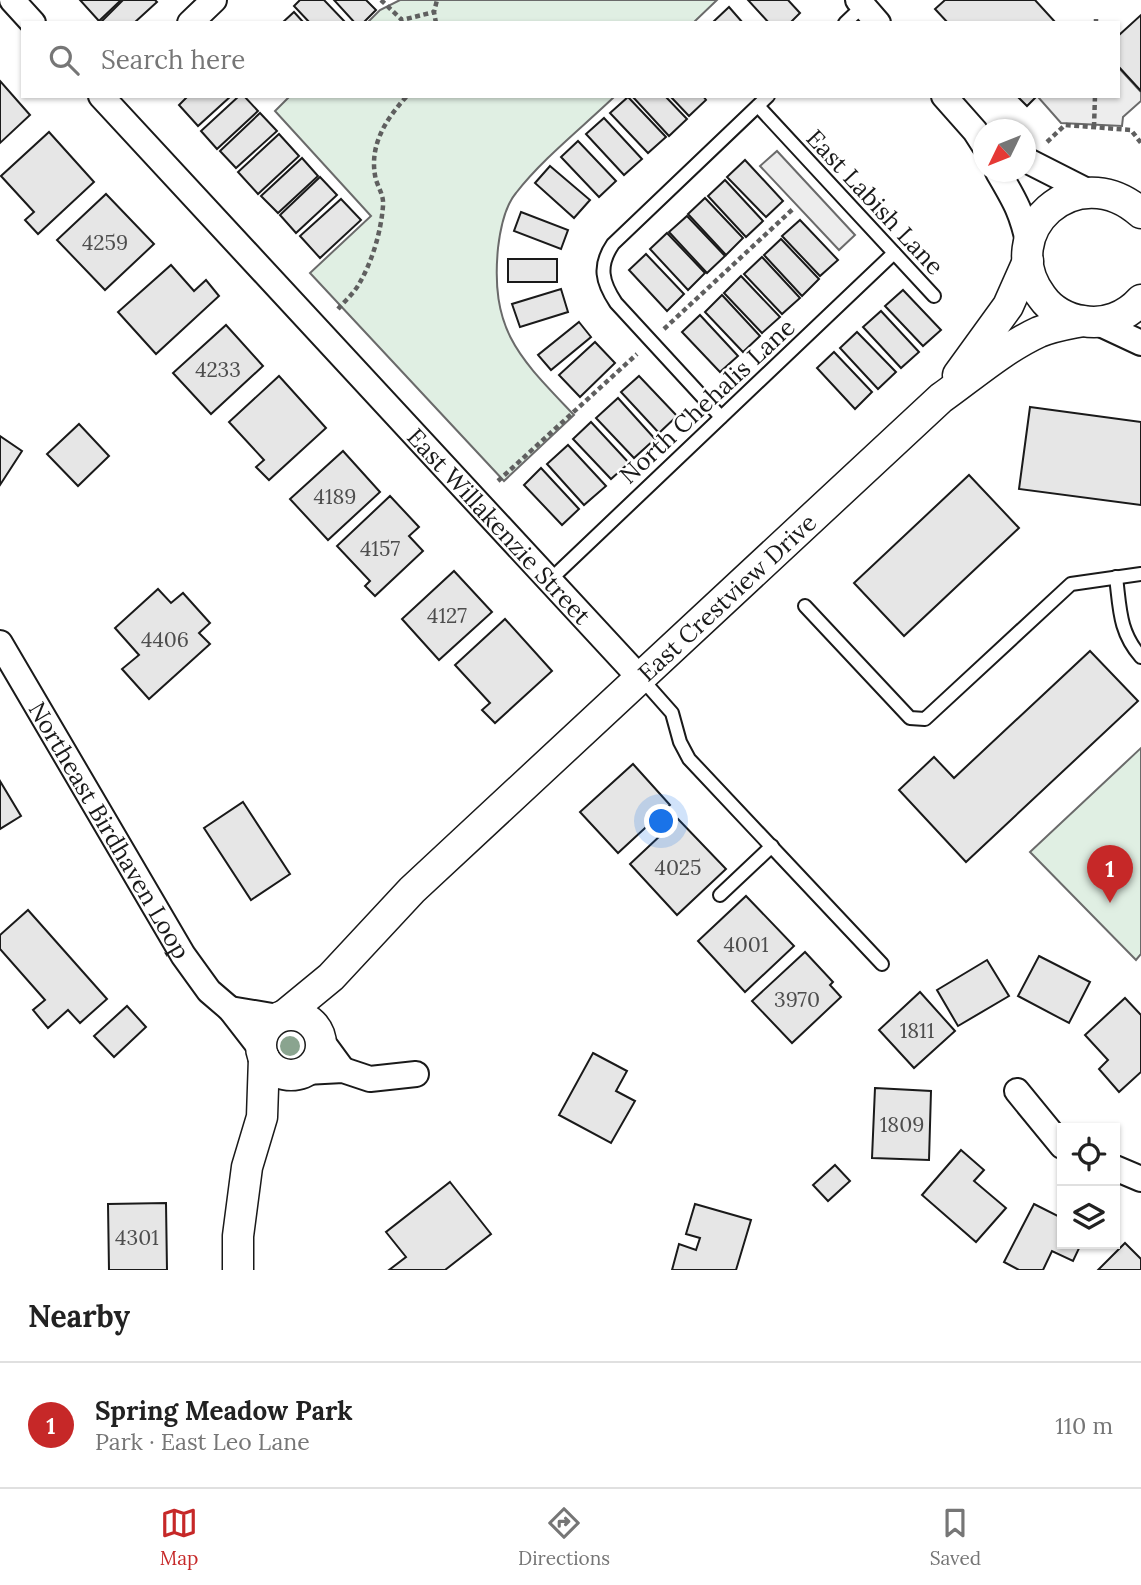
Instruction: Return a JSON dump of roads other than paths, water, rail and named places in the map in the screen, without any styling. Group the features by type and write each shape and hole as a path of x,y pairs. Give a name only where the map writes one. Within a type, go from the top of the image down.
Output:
{"street":[{"path":"12,0 31,21"},
{"path":"192,21 214,0"},
{"name":"East Willakenzie Street","path":"107,98 640,678"},
{"path":"946,98 973,128"},
{"path":"1036,165 1096,192 1124,200 1141,213"},
{"path":"1004,182 1024,221 1036,289 1044,300 1068,317 1089,322 1141,343"},
{"path":"1096,192 1141,183"},
{"name":"East Crestview Drive","path":"941,398 1000,320 1039,219 1049,208 1068,197 1096,192"},
{"name":"East Crestview Drive","path":"282,1016 331,977 412,890 941,398 1038,333 1057,326 1124,314 1141,300"},
{"name":"Northeast Birdhaven Loop","path":"0,643 183,955 209,991 230,1009 263,1054"},
{"path":"262,1117 301,1073 318,1059 331,977"},
{"path":"230,1009 305,1017 343,1070"},
{"path":"238,1270 238,1236 247,1167 262,1117 264,1031 282,1016"},
{"path":"263,1054 278,1072 343,1070 370,1079 416,1074"},
{"path":"1017,1091 1057,1140"},
{"path":"1120,1170 1141,1180"}],"lane":[{"path":"848,21 867,7"},
{"path":"721,417 616,303 605,287 603,271 606,255 613,244 766,98"},
{"name":"East Labish Lane","path":"758,106 934,296"},
{"name":"North Chehalis Lane","path":"550,580 894,253"},
{"path":"805,606 910,718 925,719 1070,583 1141,574"},
{"path":"1116,577 1122,625 1129,642 1141,657"},
{"name":"East Willakenzie Street","path":"640,678 672,713 680,742 690,759 882,964"},
{"path":"720,895 772,846"}],"place":[{"name":"Spring Meadow Park","path":"1110,903"}]}
